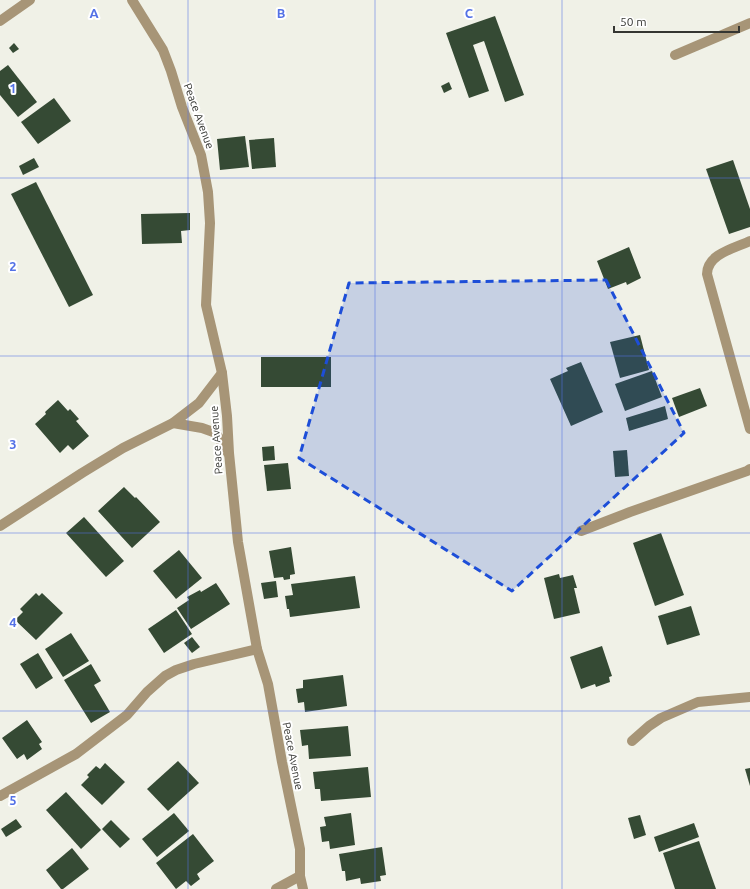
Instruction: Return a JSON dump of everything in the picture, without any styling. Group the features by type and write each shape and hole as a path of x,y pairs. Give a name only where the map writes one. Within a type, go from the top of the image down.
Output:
{"street":[{"path":"0,21 30,0"},
{"name":"Peace Avenue","path":"132,0 163,50 182,107 201,155 208,192 210,223 206,305 222,373 228,416 229,454 238,542 257,649 268,684 300,849 300,876 302,889"},
{"path":"675,55 750,23"},
{"path":"750,241 717,256 707,268 707,274 750,429"},
{"path":"0,526 96,464 123,448 172,423 199,403 222,373"},
{"path":"172,423 202,428 216,433 229,454"},
{"path":"581,531 750,469"},
{"path":"0,796 76,754 128,715 147,692 165,676 176,670 194,664 257,649"},
{"path":"632,741 661,718 698,702 750,697"},
{"path":"276,889 300,876"}],"highlighted area":[{"path":"606,280 684,433 512,591 299,458 349,283"}],"building":[{"path":"495,16 524,95 505,102 484,41 473,45 489,91 469,98 446,33"},
{"path":"14,43 19,49 13,53 9,48"},
{"path":"8,65 37,102 18,117 0,95 0,71"},
{"path":"449,82 452,89 444,93 441,86"},
{"path":"54,98 71,121 38,144 21,122"},
{"path":"245,136 249,167 220,170 217,139"},
{"path":"274,138 276,167 252,169 249,140"},
{"path":"34,158 39,167 23,175 19,166"},
{"path":"733,160 750,209 750,227 729,234 706,169"},
{"path":"36,182 93,295 69,307 11,194"},
{"path":"190,213 190,230 181,231 182,243 142,244 141,214"},
{"path":"629,247 641,278 627,285 626,282 608,289 597,261"},
{"path":"640,335 649,370 620,378 610,342"},
{"path":"261,357 331,357 331,387 261,387"},
{"path":"581,362 603,412 571,426 550,379 568,371 566,368"},
{"path":"652,371 662,397 625,411 615,384"},
{"path":"700,388 707,406 679,417 672,398"},
{"path":"58,400 68,411 70,409 79,419 76,421 89,436 73,450 68,445 60,453 35,424"},
{"path":"665,406 668,419 629,431 626,418"},
{"path":"274,446 275,460 263,461 262,447"},
{"path":"627,450 629,476 615,477 613,451"},
{"path":"288,463 291,489 267,491 264,465"},
{"path":"124,487 160,522 132,548 98,511"},
{"path":"84,517 124,561 106,577 66,533"},
{"path":"661,533 684,595 655,606 633,543"},
{"path":"291,547 295,574 290,575 290,579 284,580 283,577 274,578 269,551"},
{"path":"179,550 202,578 176,599 153,571"},
{"path":"559,574 560,578 573,575 577,588 574,588 580,613 554,619 544,578"},
{"path":"355,576 360,608 290,617 285,596 293,595 291,584"},
{"path":"276,581 278,597 264,599 261,583"},
{"path":"216,583 230,604 191,629 177,608 189,600 187,597 200,590 201,592"},
{"path":"36,593 39,596 42,593 63,613 36,640 15,620 23,612 20,609"},
{"path":"691,606 700,635 667,645 658,616"},
{"path":"176,610 192,634 164,653 148,629"},
{"path":"71,633 89,661 63,677 45,649"},
{"path":"192,637 200,647 192,653 184,643"},
{"path":"602,646 612,676 609,677 610,682 596,687 595,684 581,689 570,657"},
{"path":"38,653 53,678 36,689 20,664"},
{"path":"91,664 101,681 94,685 110,712 91,723 64,680"},
{"path":"343,675 347,706 305,712 304,702 298,703 296,689 303,688 303,680"},
{"path":"27,720 42,742 39,744 42,749 27,760 24,754 17,759 2,738"},
{"path":"348,726 351,756 309,759 308,745 302,746 300,730"},
{"path":"178,761 199,783 168,811 147,789"},
{"path":"105,763 125,782 102,805 81,785 89,777 87,775 96,766 100,769"},
{"path":"368,767 371,797 321,801 320,789 315,789 313,772"},
{"path":"750,768 750,786 745,769"},
{"path":"66,792 101,830 81,849 46,810"},
{"path":"174,813 189,831 157,857 142,839"},
{"path":"351,813 355,845 330,849 329,841 322,842 320,827 326,826 324,817"},
{"path":"640,815 646,835 634,839 628,818"},
{"path":"16,819 22,827 6,837 1,829"},
{"path":"111,820 130,839 120,848 102,829"},
{"path":"694,823 699,837 659,852 654,837"},
{"path":"193,834 214,861 197,874 200,879 191,886 186,881 176,889 156,863"},
{"path":"699,841 716,889 675,889 663,853"},
{"path":"382,847 386,875 380,876 381,881 361,884 360,878 346,881 345,871 342,871 339,854"},
{"path":"72,848 89,869 61,889 46,870"}]}
